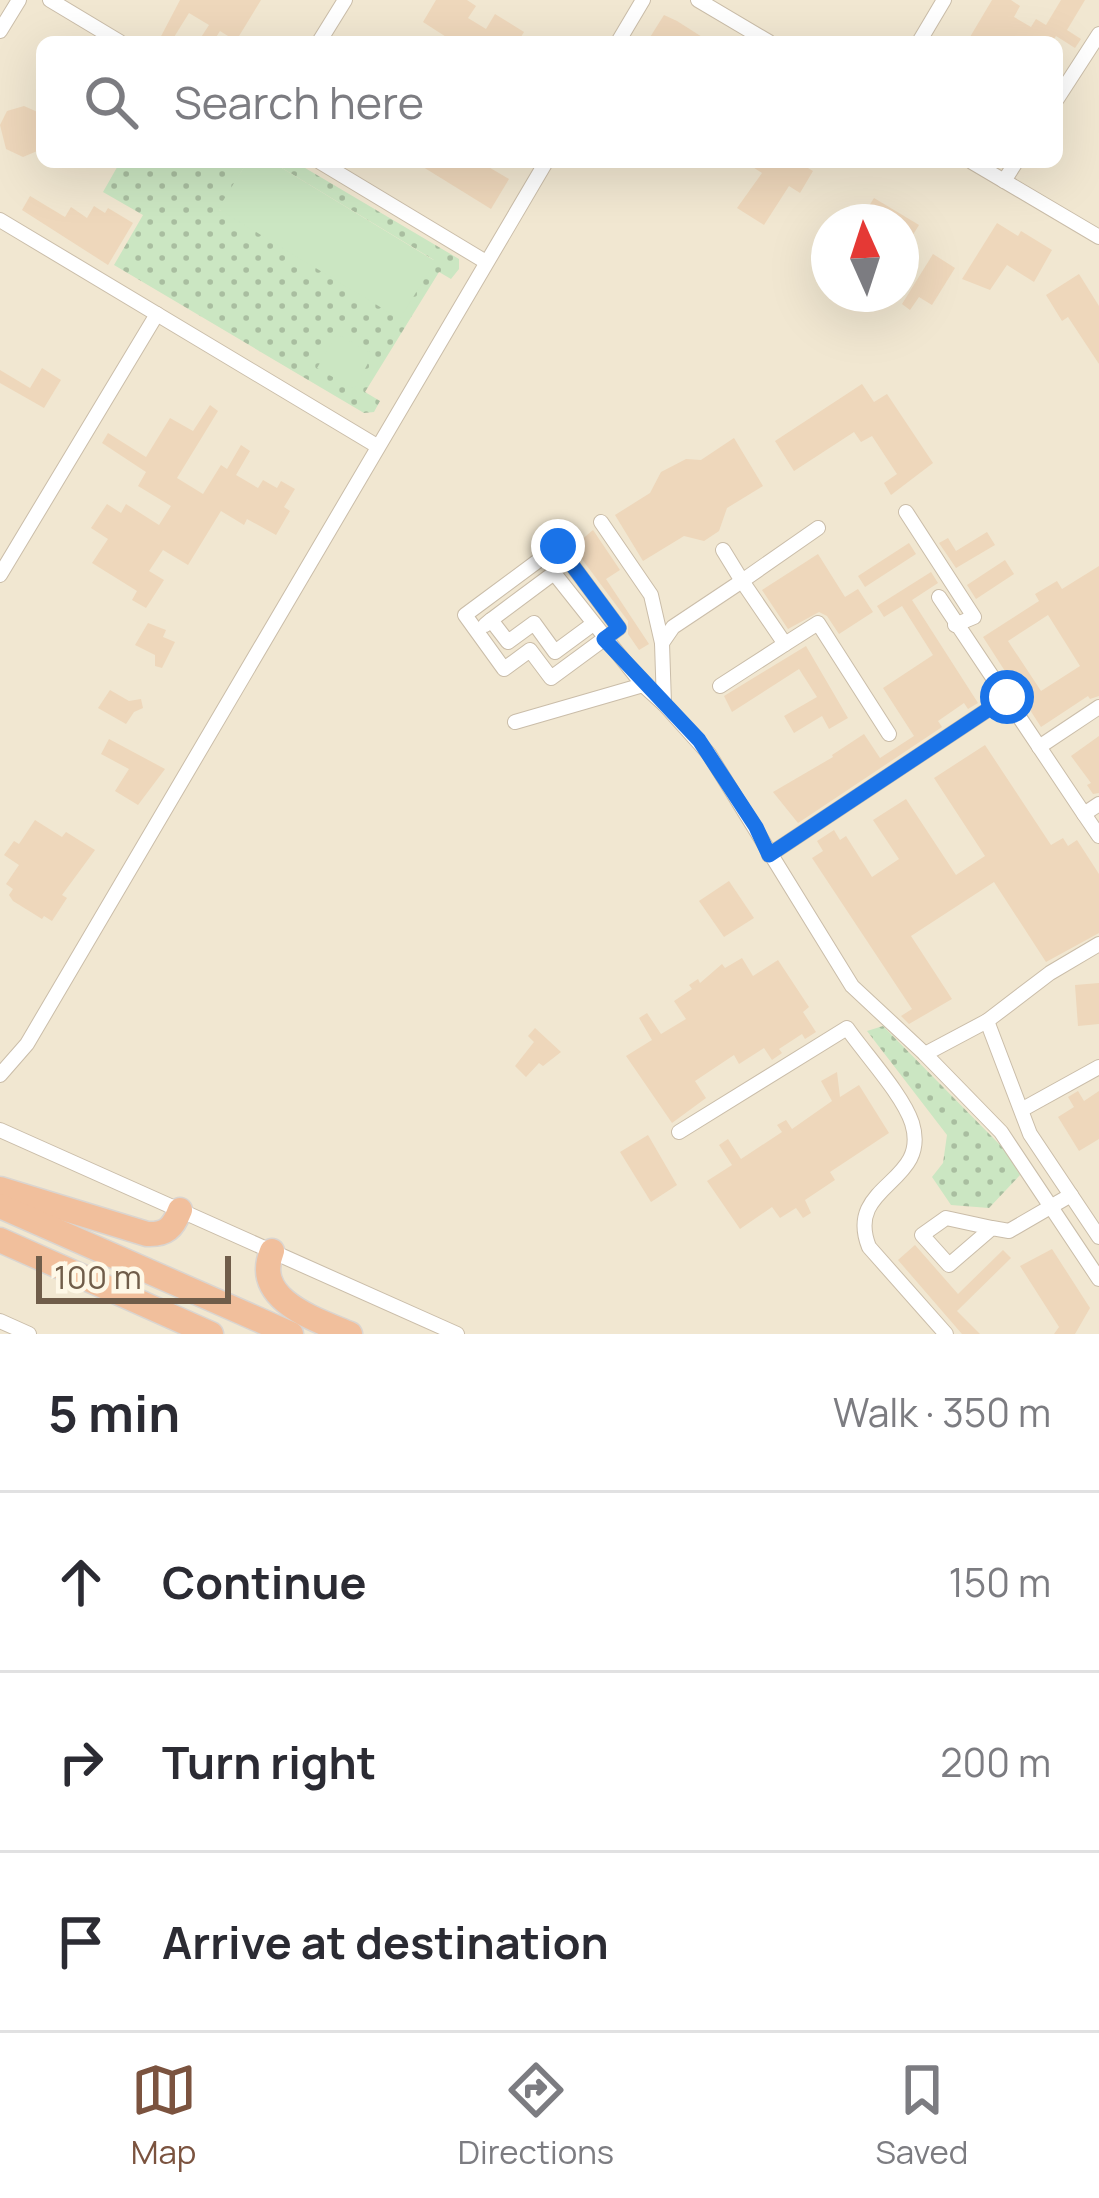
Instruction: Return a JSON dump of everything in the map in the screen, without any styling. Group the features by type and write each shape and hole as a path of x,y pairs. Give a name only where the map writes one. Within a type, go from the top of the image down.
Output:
{"highway":[{"path":"0,1189 147,1234 170,1229 181,1210"},
{"path":"0,1206 291,1334"},
{"path":"0,1240 211,1334"},
{"path":"272,1251 268,1278 275,1293 299,1312 350,1334"}],"street":[{"path":"0,32 19,0"},
{"path":"50,0 110,36"},
{"path":"323,36 345,0"},
{"path":"621,36 643,0"},
{"path":"698,0 759,36"},
{"path":"923,36 944,0"},
{"path":"1063,90 1099,34"},
{"path":"330,168 486,262"},
{"path":"0,1076 27,1044 542,168"},
{"path":"982,168 1099,238"},
{"path":"1004,181 1012,168"},
{"path":"0,220 377,446"},
{"path":"0,575 157,314"},
{"path":"906,512 974,617 955,625"},
{"path":"601,522 651,595 662,643 664,704"},
{"path":"662,643 673,627 818,528"},
{"path":"558,546 619,628 604,639 551,678 530,650 505,669 465,616 558,546"},
{"path":"723,550 784,644"},
{"path":"477,631 554,572 604,639 699,740 852,986 1001,1132 1099,1279"},
{"path":"939,597 1099,836"},
{"path":"491,620 508,642 534,623 555,652 593,624"},
{"path":"720,686 818,622 889,734"},
{"path":"514,722 644,685"},
{"path":"769,855 1007,697"},
{"path":"1039,747 1099,707"},
{"path":"1084,814 1099,804"},
{"path":"925,1054 987,1021 1050,973 1099,944"},
{"path":"987,1021 1030,1134 1099,1237"},
{"path":"679,1132 847,1028 910,1118 916,1144 910,1162 867,1204 863,1233 868,1247 946,1334"},
{"path":"1023,1109 1099,1066"},
{"path":"0,1130 457,1334"},
{"path":"992,1228 950,1265 922,1235 946,1218 1009,1231 1071,1195"},
{"path":"0,1322 28,1334"}],"shaded area":[{"path":"0,0 1099,0 1099,1334 0,1334"}],"green space":[{"path":"117,168 244,168 219,210 434,260 282,168 305,168 459,259 459,269 451,279 439,272 365,392 380,401 374,412 364,413 114,265 143,215 103,192"},
{"path":"243,168 282,168 435,261 400,319 218,209"},
{"path":"337,334 373,354 354,389 317,368"},
{"path":"883,1026 1004,1149 1020,1175 989,1208 951,1205 932,1177 943,1163 947,1135 867,1031"}],"building":[{"path":"180,0 261,0 239,36 220,31 217,36 202,36 209,25 189,13 175,36 161,36"},
{"path":"436,0 467,0 476,6 468,18 486,29 495,14 524,32 522,36 445,36 423,22"},
{"path":"992,0 1011,0 1020,6 1014,17 1031,27 1036,19 1046,25 1061,0 1085,0 1067,30 1081,39 1075,48 1063,36 971,36"},
{"path":"664,15 701,36 651,36"},
{"path":"24,106 36,111 36,152 23,157 6,149 0,125 7,111"},
{"path":"425,168 490,168 509,179 491,209"},
{"path":"754,168 813,171 800,193 789,186 764,225 737,208 762,173"},
{"path":"30,196 65,217 71,207 87,218 94,206 105,213 108,208 133,223 108,265 22,210"},
{"path":"997,223 1052,250 1034,282 1007,265 990,290 962,279"},
{"path":"933,254 955,268 932,305 919,297 919,277"},
{"path":"1079,274 1099,306 1099,364 1068,317 1062,321 1046,295"},
{"path":"42,368 61,380 44,408 0,383 0,370 30,388"},
{"path":"862,384 874,402 887,394 933,463 891,495 884,483 897,474 872,436 861,442 854,432 794,471 775,441"},
{"path":"210,405 218,411 177,478 203,494 221,465 227,469 241,445 250,451 236,475 258,488 263,480 277,488 281,481 295,489 284,507 290,511 276,535 247,519 244,525 221,511 188,565 163,550 149,571 164,580 146,608 132,600 137,591 92,563 108,539 91,528 107,504 121,513 126,504 159,525 171,506 138,486 146,472 102,443 108,433 146,457 170,418 193,431"},
{"path":"734,438 763,486 727,508 719,531 704,541 684,536 643,561 615,515 650,493 661,472 686,459 701,460"},
{"path":"593,530 620,570 606,579 649,644 639,650 628,634 628,621 573,547"},
{"path":"987,532 995,545 956,568 939,543 948,538 956,551"},
{"path":"909,543 916,554 865,587 858,576"},
{"path":"818,554 845,597 858,589 873,612 839,634 819,612 788,629 762,590"},
{"path":"1005,560 1014,574 976,599 967,585"},
{"path":"1099,566 1099,696 1088,696 1041,727 983,637 1039,601 1035,594 1057,581 1062,589","holes":["1048,615 1080,666 1041,691 1008,641"]},
{"path":"931,572 938,583 912,600 978,703 968,709 964,703 938,721 942,727 798,823 773,792 864,734 880,758 914,736 883,688 933,655 902,606 884,617 877,606"},
{"path":"148,623 166,630 163,637 175,642 162,668 155,666 155,655 135,645"},
{"path":"806,646 848,718 829,729 822,716 794,733 784,716 817,697 799,669 732,712 724,696"},
{"path":"110,690 129,701 141,699 143,708 126,724 98,708"},
{"path":"1099,736 1099,793 1093,794 1087,785 1091,783 1071,756"},
{"path":"109,739 165,769 138,805 115,791 129,769 101,754"},
{"path":"985,745 1051,845 1063,838 1068,846 1077,840 1099,874 1099,933 1046,962 994,882 911,936 952,999 909,1024 901,1016 912,1009 812,858 823,851 817,841 834,830 840,840 846,836 872,877 899,859 873,820 906,799 956,875 985,856 934,778"},
{"path":"35,820 95,850 62,895 67,898 52,921 13,901 9,895 13,889 6,884 19,865 4,855 14,841 19,844"},
{"path":"729,881 754,918 724,937 699,901"},
{"path":"742,958 753,976 778,960 809,1007 803,1012 816,1032 805,1039 802,1034 779,1049 782,1053 772,1060 764,1048 739,1064 734,1055 695,1081 706,1098 672,1123 626,1056 652,1040 639,1018 647,1013 661,1034 686,1019 674,1001 692,989 689,985 698,979 700,983 722,964 725,968"},
{"path":"1099,983 1099,1024 1078,1026 1075,985"},
{"path":"535,1028 561,1052 543,1066 539,1063 526,1077 515,1066 534,1042 528,1036"},
{"path":"837,1072 840,1097 859,1085 889,1133 830,1172 835,1180 805,1200 811,1213 803,1218 796,1208 780,1218 772,1207 740,1229 707,1181 732,1165 719,1145 728,1139 741,1159 782,1132 777,1125 786,1120 792,1129 832,1101 821,1081"},
{"path":"1078,1091 1084,1101 1099,1091 1099,1139 1079,1151 1058,1117 1074,1107 1068,1097"},
{"path":"648,1135 677,1185 651,1202 620,1152"},
{"path":"915,1245 958,1294 1003,1250 1011,1258 957,1311 980,1334 962,1334 898,1260"},
{"path":"1052,1249 1090,1308 1075,1334 1054,1334 1059,1327 1020,1266"}],"route":[{"path":"558,546 619,628 604,639 699,740 769,855 1007,697"}]}
